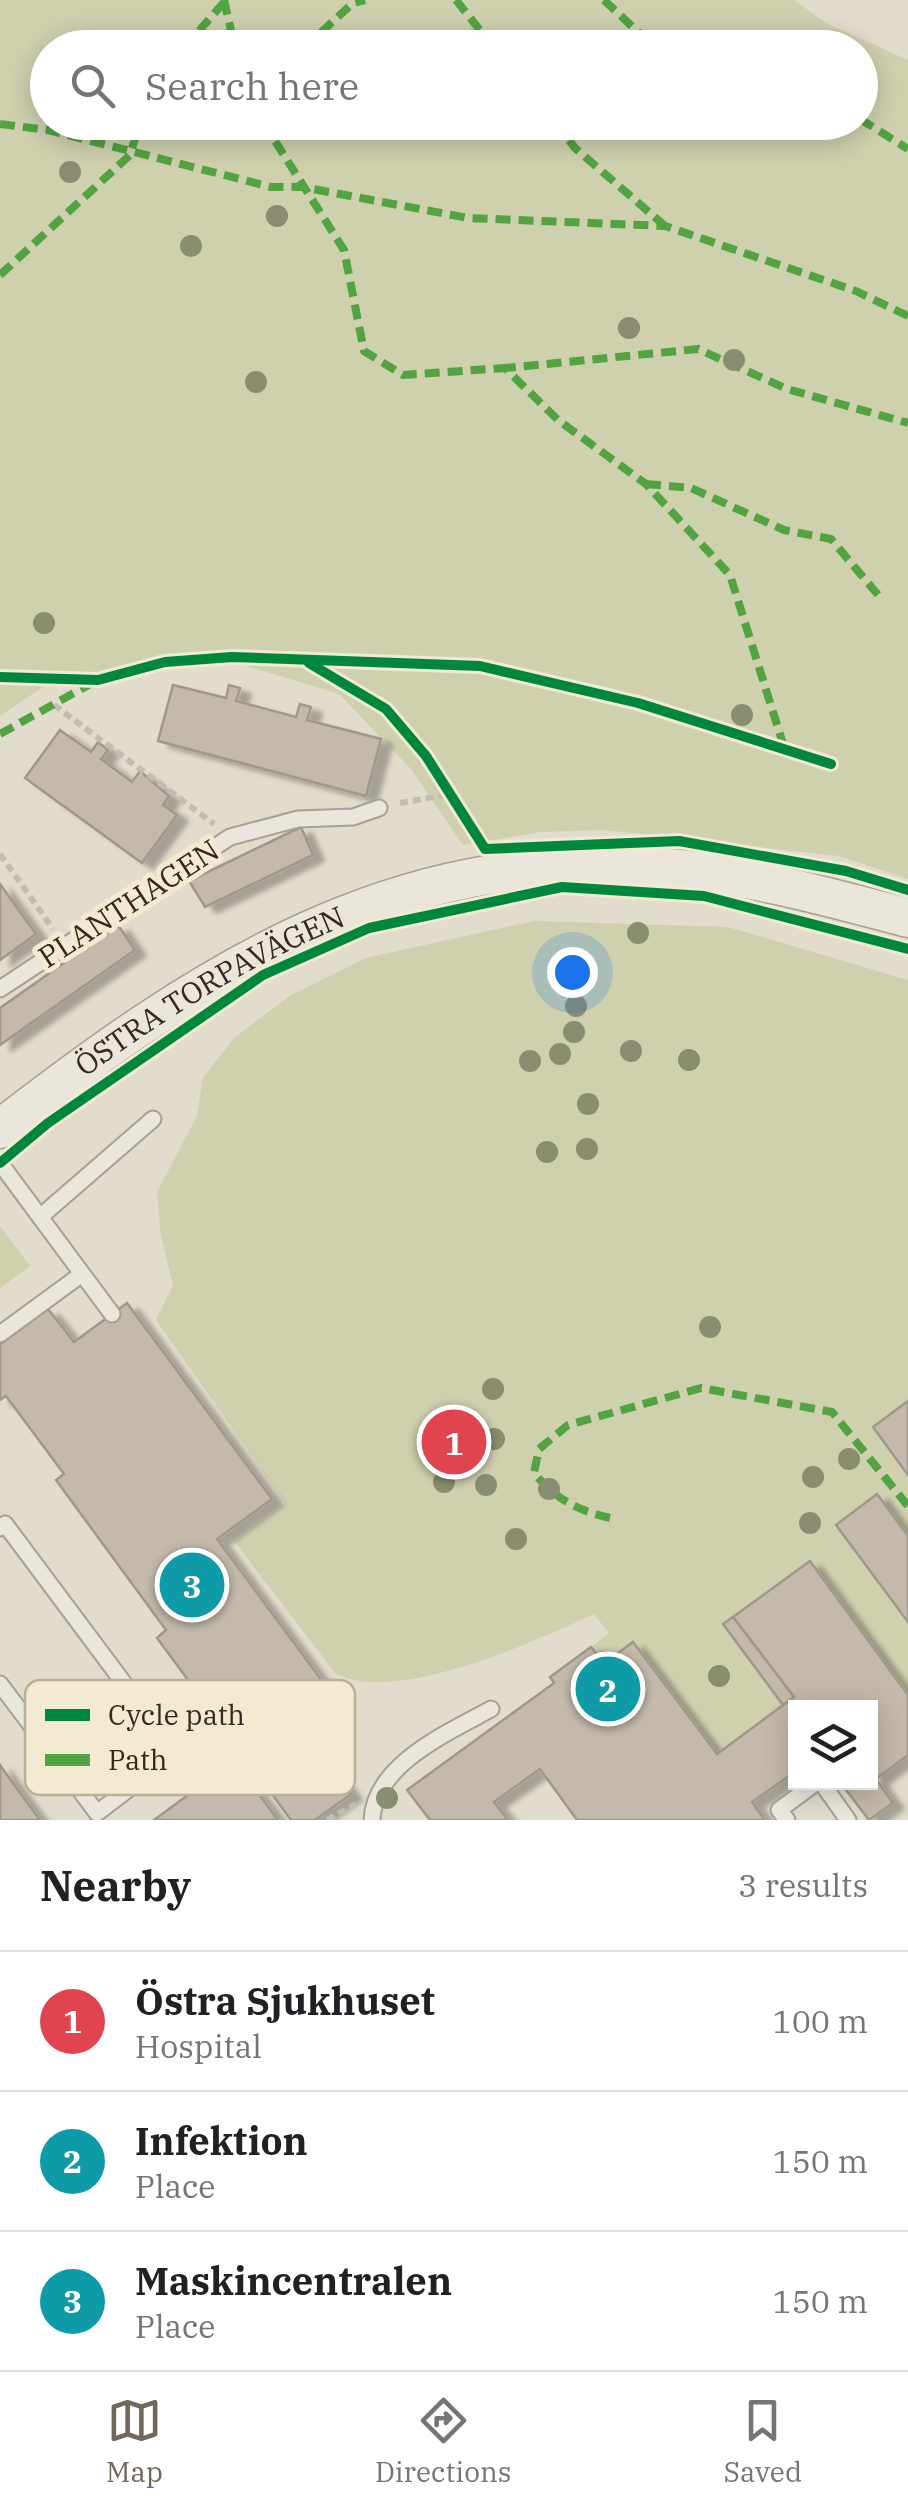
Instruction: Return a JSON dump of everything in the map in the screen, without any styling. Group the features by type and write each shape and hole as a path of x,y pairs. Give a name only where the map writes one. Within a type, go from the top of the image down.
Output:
{"street":[{"name":"ÖSTRA TORPAVÄGEN","path":"0,1129 118,1040 238,964 317,923 427,886 486,875 612,864 661,867 780,884 908,918"}],"lane":[{"name":"PLANTHAGEN","path":"0,989 230,837 298,819 353,818 379,808"},
{"path":"40,1217 154,1119"},
{"path":"0,1163 112,1314"},
{"path":"0,1334 82,1274"},
{"path":"0,1528 5,1524 121,1680"},
{"path":"0,1684 25,1717"},
{"path":"372,1820 372,1800 385,1779 452,1730 491,1709"},
{"path":"787,1820 779,1810 808,1790"},
{"path":"825,1790 848,1820"},
{"path":"84,1795 98,1814 123,1795"}],"path":[{"path":"54,705 230,837"},
{"path":"379,808 451,794"},
{"path":"0,854 66,945"}],"green space":[{"path":"0,0 794,0 842,30 30,30 30,140 878,140 878,46 908,60 908,879 839,856 605,830 541,832 463,845 411,769 339,694 241,664 62,674 0,716"},
{"path":"534,921 728,927 908,980 908,1536 877,1495 836,1525 908,1622 908,1695 810,1561 724,1624 783,1705 717,1754 633,1642 604,1663 591,1647 609,1633 594,1614 502,1653 427,1676 392,1682 360,1681 335,1673 234,1541 285,1503 156,1320 173,1285 161,1236 157,1192 197,1116 203,1078 234,1038 291,995 366,958"},
{"path":"0,1226 30,1266 0,1288"}],"building":[{"path":"173,685 226,698 229,685 240,688 236,701 296,717 300,704 311,707 307,720 381,739 366,796 158,741"},
{"path":"60,730 91,752 98,742 108,750 101,759 132,782 140,771 169,796 163,805 177,815 142,863 25,778"},
{"path":"301,827 313,855 205,907 189,881"},
{"path":"0,884 36,934 0,960"},
{"path":"118,925 135,950 0,1045 0,1008"},
{"path":"127,1303 272,1499 217,1539 321,1680 188,1680 157,1638 166,1630 56,1480 64,1474 6,1396 0,1400 0,1344 48,1309 74,1342"},
{"path":"908,1401 908,1475 873,1427"},
{"path":"877,1494 908,1536 908,1622 836,1525"},
{"path":"810,1561 908,1695 908,1755 878,1778 878,1700 790,1700 794,1697 733,1617"},
{"path":"733,1617 794,1697 783,1705 723,1624"},
{"path":"633,1642 717,1754 788,1701 788,1777 752,1802 765,1820 577,1820 540,1769 494,1802 508,1820 430,1820 407,1790 554,1683 550,1677 591,1647 604,1663"},
{"path":"0,1765 7,1775 40,1820 0,1820"},
{"path":"878,1782 893,1803 869,1820 846,1790 878,1790"},
{"path":"188,1795 259,1795 278,1820 154,1820"},
{"path":"273,1795 350,1795 315,1820 291,1820"}],"marked path":[{"path":"224,0 231,30"},
{"path":"200,30 226,0"},
{"path":"324,30 353,3 365,0"},
{"path":"456,0 480,30"},
{"path":"604,0 636,30"},
{"path":"0,124 30,128"},
{"path":"878,130 908,149"},
{"path":"87,140 271,187 302,187 468,218 665,226 856,291 908,316"},
{"path":"0,275 130,155 135,140"},
{"path":"274,140 344,250 364,351 403,375 505,368"},
{"path":"569,140 665,226"},
{"path":"784,747 730,575 646,484 558,420 505,368 698,349 787,389 908,423"},
{"path":"646,484 691,488 784,530 831,539 879,596"},
{"path":"0,734 92,683"},
{"path":"610,1518 568,1502 542,1482 534,1473 539,1449 568,1425 701,1388 832,1412 908,1506"}],"cycle path":[{"path":"0,677 98,680 165,662 232,657 480,666 638,703 831,764"},
{"path":"309,663 386,709 426,756 485,849 679,841 846,871 908,890"},
{"path":"0,1163 48,1123 263,975 369,928 562,887 704,896 908,949"}],"place":[{"name":"Östra Sjukhuset","path":"454,1442"},
{"name":"Maskincentralen","path":"192,1585"},
{"name":"Infektion","path":"608,1689"}]}
